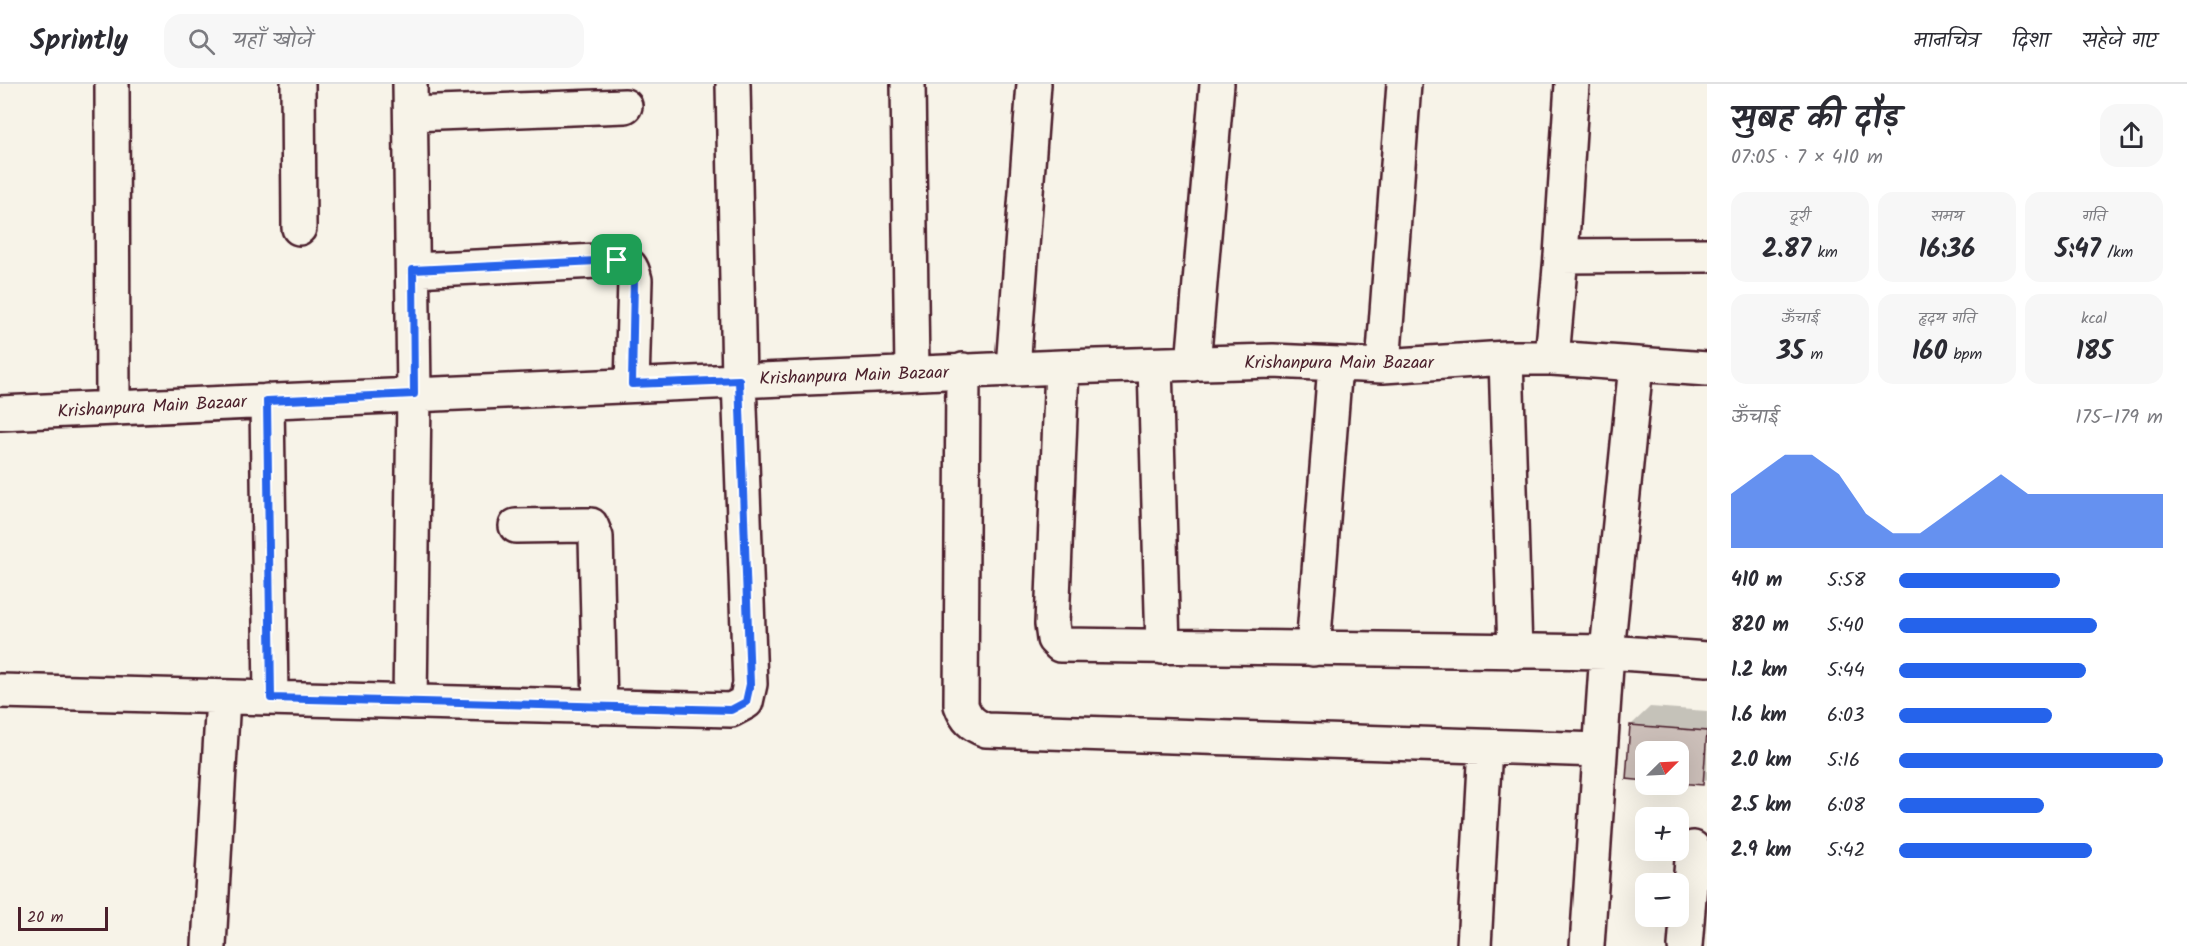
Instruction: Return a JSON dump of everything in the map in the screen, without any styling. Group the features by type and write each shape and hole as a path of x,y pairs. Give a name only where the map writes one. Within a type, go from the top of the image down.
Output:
{"street":[{"path":"112,84 113,408"},
{"path":"298,84 299,228"},
{"path":"0,691 731,710 746,702 750,684 739,380 733,84"},
{"path":"908,84 912,372"},
{"path":"1013,368 1034,84"},
{"path":"1192,364 1217,84"},
{"path":"1383,366 1404,84"},
{"path":"1552,358 1572,84"},
{"path":"410,702 414,394 411,99 625,106"},
{"path":"1561,256 1707,255"},
{"path":"413,270 617,260 627,262 632,266 634,280 632,384"},
{"path":"1506,358 1515,652"},
{"name":"Krishanpura Main Bazaar","path":"0,413 1013,368 1273,362 1383,366 1506,358 1552,358 1707,369"},
{"path":"1155,365 1163,647"},
{"path":"1313,649 1335,365"},
{"path":"1587,946 1607,652 1636,365"},
{"path":"1062,367 1052,624 1054,639 1060,645 1607,652 1707,659"},
{"path":"963,370 961,705 966,717 974,726 986,730 1600,750"},
{"path":"267,401 271,698"},
{"path":"516,526 591,525 594,529 600,707"},
{"path":"210,946 223,697"},
{"path":"1474,946 1485,747"},
{"path":"1685,946 1693,848"}],"building":[{"path":"1630,725 1707,731 1703,785 1689,784 1689,741 1635,741 1635,780 1626,779"}],"route":[{"path":"617,260 627,262 632,266 634,280 632,384 739,380 750,684 746,702 731,710 271,698 267,401 414,394 413,270 617,260"}]}
